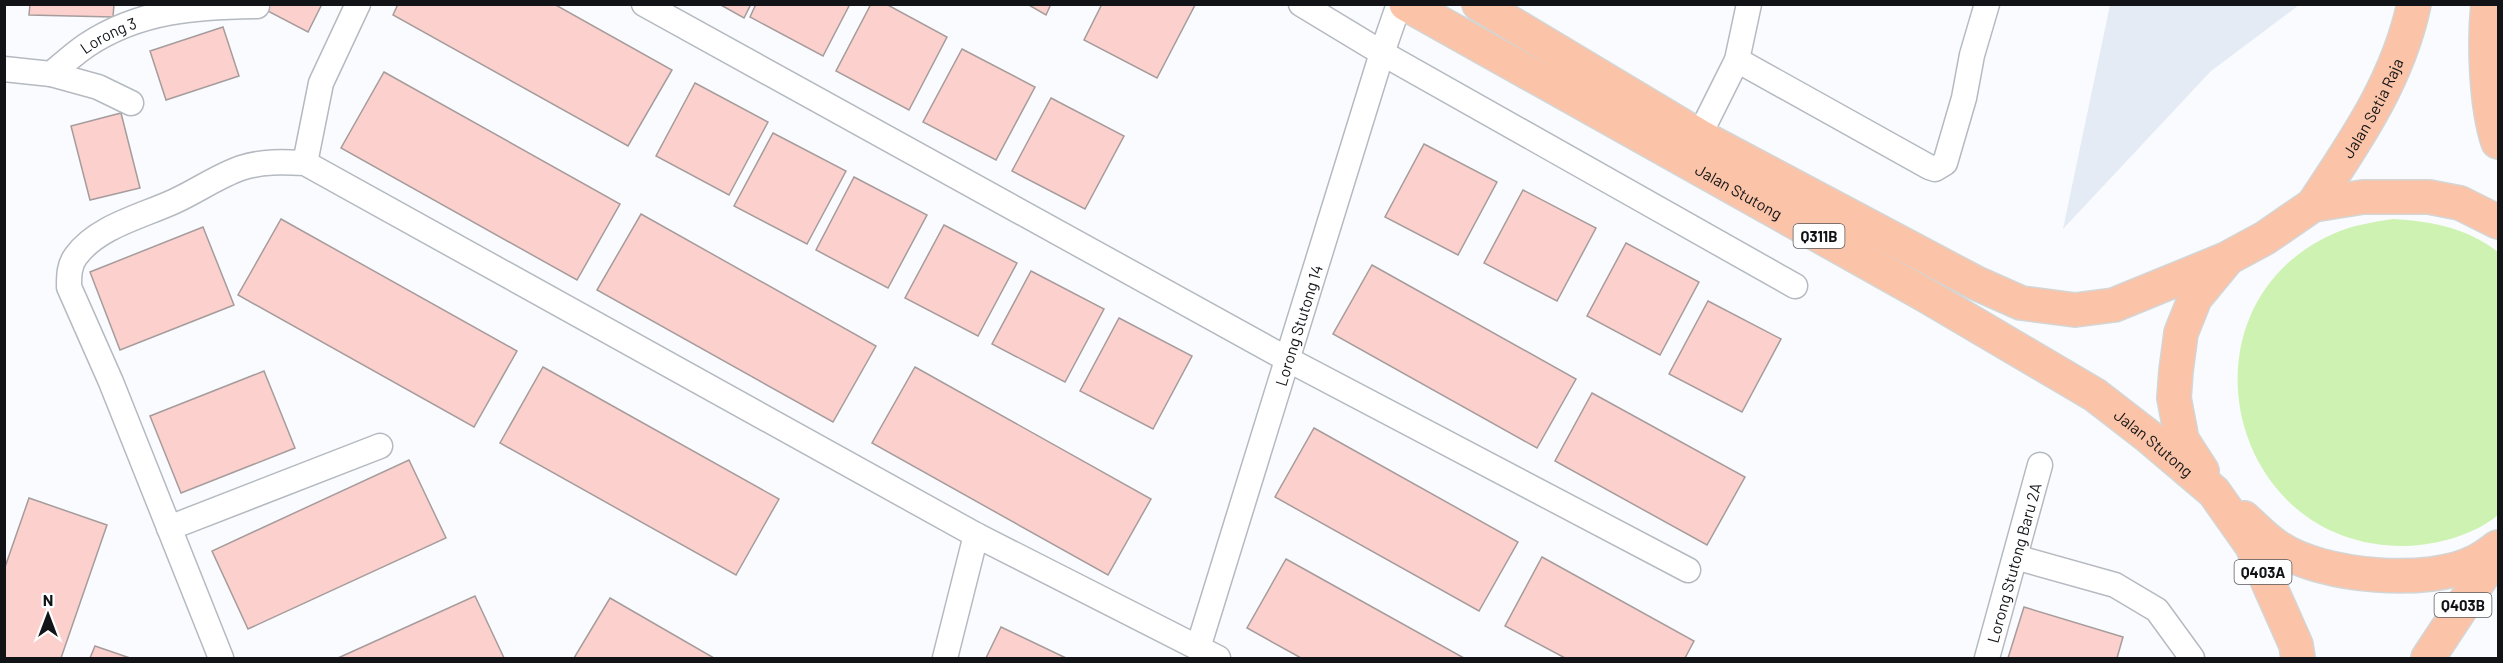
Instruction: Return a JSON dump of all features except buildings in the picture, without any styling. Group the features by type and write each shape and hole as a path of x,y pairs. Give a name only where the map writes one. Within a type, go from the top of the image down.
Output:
{"main road":[{"name":"Jalan Stutong","path":"1406,4 1927,296 2095,395 2214,492"},
{"name":"Jalan Stutong","path":"1479,4 1699,136 1976,283 2021,303 2074,310 2114,304 2228,258 2265,238 2313,205"},
{"name":"Jalan Setia Raja","path":"2313,205 2378,103 2407,38 2414,4"},
{"path":"2488,4 2486,53 2489,88 2499,142"},
{"path":"2313,205 2363,197 2429,197 2460,203 2499,222"},
{"path":"2228,258 2195,298 2181,333 2174,398 2182,440 2214,492 2280,549 2316,564 2363,575 2402,576 2441,571 2474,563 2499,547"},
{"name":"Q403A","path":"2214,492 2252,546 2296,645 2298,658"},
{"name":"Q403B","path":"2428,658 2499,552"}],"street":[{"path":"305,163 321,83 358,4"},
{"path":"644,4 1287,359 1688,570"},
{"path":"1301,4 1382,54 1795,286"},
{"name":"Lorong Stutong 14","path":"1208,653 1287,359 1399,4"},
{"path":"1699,136 1737,60 1749,4"},
{"path":"1737,60 1935,169 1945,163 1987,4"},
{"name":"Lorong 3","path":"51,74 87,45 134,22 164,12 214,6 256,6"},
{"path":"4,69 51,74 98,87 131,103"},
{"path":"221,658 111,382 69,287 69,272 74,258 88,243 107,231 176,201 242,168 272,162 305,163 976,535 1208,653"},
{"path":"169,528 380,446"},
{"name":"Lorong Stutong Baru 2A","path":"1987,658 2040,465"},
{"path":"945,658 976,535"},
{"path":"2015,557 2115,585 2157,610 2192,658"}],"shaded area":[{"path":"2110,5 2299,5 2211,71 2063,229"}],"green space":[{"path":"2393,219 2448,227 2474,237 2498,252 2498,515 2478,528 2454,538 2430,544 2405,546 2344,536 2296,508 2261,467 2242,417 2238,364 2252,312 2284,267 2335,233 2356,226"}]}
